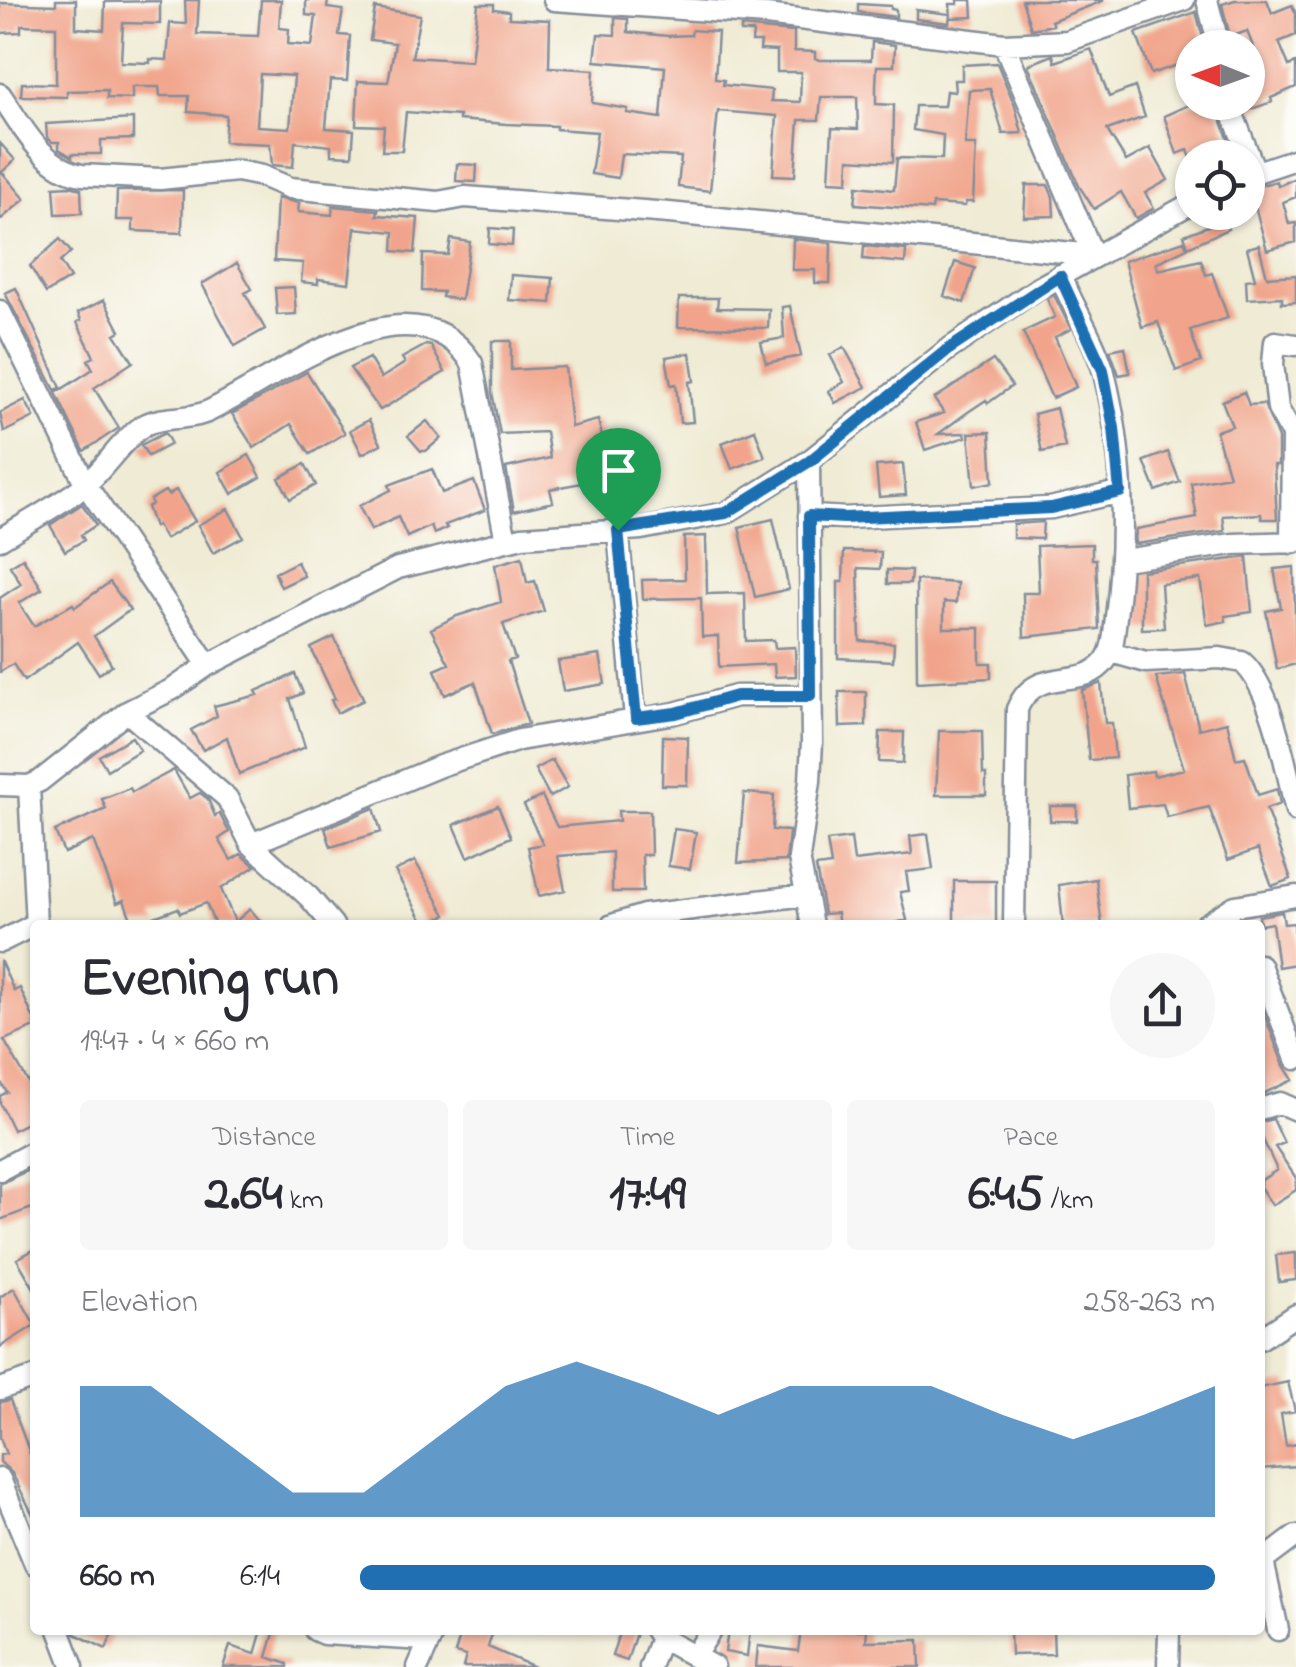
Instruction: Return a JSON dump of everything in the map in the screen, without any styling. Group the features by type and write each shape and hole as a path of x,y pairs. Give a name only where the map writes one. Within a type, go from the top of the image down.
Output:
{"street":[{"path":"554,0 766,16 1004,44 1067,42 1184,0"},
{"path":"1207,0 1215,30"},
{"path":"1004,44 1093,255"},
{"path":"0,94 46,156 70,173 82,175 160,179 236,171 262,176 290,188 438,202 465,197 668,213 1093,255"},
{"path":"1265,168 1296,158"},
{"path":"0,785 29,786 40,781 127,712 173,689 208,665 398,568 506,541 618,530 726,513 810,461 946,351 1093,255 1175,213"},
{"path":"1014,920 1016,709 1023,693 1054,679 1088,674 1102,665 1111,652 1123,560 1114,428 1103,370 1060,276"},
{"path":"0,311 86,484 208,665"},
{"path":"0,539 86,484 144,424 205,414 330,345 397,326 414,326 447,336 462,346 472,362 506,541"},
{"path":"1123,560 1233,544 1294,543 1292,434 1278,409 1273,364 1275,342 1296,345"},
{"path":"810,461 810,781 799,858 811,920"},
{"path":"809,516 844,518 1051,508 1120,492"},
{"path":"618,530 636,718"},
{"path":"1111,652 1146,662 1220,658 1242,662 1259,682 1290,755 1296,811"},
{"path":"251,844 440,766 518,740 676,713 736,696 810,696"},
{"path":"127,712 228,798 251,844 310,897 329,920"},
{"path":"29,786 36,920"},
{"path":"628,920 806,895"},
{"path":"1239,915 1296,896"},
{"path":"0,942 30,928"},
{"path":"1265,979 1296,1059"},
{"path":"1265,1108 1280,1103 1296,1110"},
{"path":"0,1170 30,1155"},
{"path":"1265,1336 1296,1315"},
{"path":"0,1389 30,1380"},
{"path":"0,1479 30,1552"},
{"path":"1265,1560 1296,1536"},
{"path":"1265,1575 1278,1630"},
{"path":"62,1635 73,1667"},
{"path":"341,1635 424,1640 430,1635"},
{"path":"418,1667 433,1635"},
{"path":"650,1667 658,1635"},
{"path":"660,1635 704,1662 711,1635"},
{"path":"1168,1667 1169,1635"}],"building":[{"path":"56,0 76,0 76,28 104,30 105,2 160,1 160,24 123,23 121,62 150,63 150,59 167,60 170,23 186,24 185,0 199,0 197,34 258,36 261,0 281,0 279,28 289,29 288,44 312,46 316,16 306,15 306,0 328,0 327,8 343,10 339,35 350,36 347,81 330,80 326,128 354,130 352,156 331,155 331,146 295,142 293,167 272,165 270,144 224,142 226,115 188,112 189,96 160,96 159,87 132,87 132,99 107,98 107,90 67,91 67,97 21,96 22,83 56,84 56,26 21,25 21,32 0,33 0,3 56,5","holes":["260,74 294,76 290,128 257,126"]},
{"path":"958,0 972,0 973,17 951,18 950,4 958,4"},
{"path":"1022,0 1103,1 1051,21 1053,25 1031,29"},
{"path":"1267,0 1272,13 1292,5 1296,35 1279,42 1289,66 1296,63 1296,87 1265,104 1265,30 1228,30 1222,4"},
{"path":"478,4 494,4 494,9 509,11 509,18 550,20 549,67 594,70 592,103 661,118 665,67 595,61 598,34 615,35 615,18 628,19 628,32 668,36 691,35 692,30 718,32 715,79 724,80 723,85 772,90 771,101 800,102 801,72 777,72 777,51 760,50 761,42 752,42 753,32 741,32 741,27 794,32 794,51 815,52 819,60 871,60 872,42 895,45 894,66 877,66 876,86 876,104 894,105 893,162 849,159 848,182 829,181 832,128 858,129 857,97 821,97 819,120 799,120 795,176 773,175 777,116 718,111 710,191 678,187 681,157 621,154 618,178 591,174 597,132 556,126 459,120 459,116 406,112 402,151 382,151 384,126 356,125 358,81 388,82 395,43 370,40 375,8 420,15 412,57 471,61"},
{"path":"858,4 891,6 896,17 858,12"},
{"path":"916,10 950,14 949,23 916,19"},
{"path":"1196,12 1201,30 1175,30 1175,66 1151,74 1136,33"},
{"path":"1091,49 1109,97 1135,87 1145,117 1107,130 1126,161 1150,148 1168,180 1145,193 1154,208 1136,218 1121,192 1094,209 1079,186 1028,65 1053,55 1055,62"},
{"path":"997,63 1022,133 1003,134 990,89 969,90 965,145 976,145 973,202 966,202 965,206 933,204 932,210 855,204 857,186 894,190 897,158 942,159 943,135 913,130 915,106 944,106 946,91 955,92 954,80 962,80 962,65"},
{"path":"1175,111 1175,120 1221,120 1229,140 1175,140 1175,148 1164,116"},
{"path":"133,119 133,139 101,140 101,154 72,157 59,149 59,142 47,137 46,124"},
{"path":"0,143 15,160 2,172 25,199 0,220"},
{"path":"457,164 477,165 476,182 456,181"},
{"path":"1296,178 1296,197 1283,202 1289,224 1296,223 1296,242 1267,250 1262,230 1265,230 1265,184 1277,181 1278,186"},
{"path":"1026,185 1048,185 1054,216 1024,217"},
{"path":"54,187 81,189 82,213 56,214"},
{"path":"183,190 182,233 133,231 133,220 116,220 117,191"},
{"path":"277,198 299,203 298,212 332,215 333,206 418,218 415,253 393,251 394,232 355,228 349,283 318,279 318,284 301,282 303,263 274,261"},
{"path":"490,228 513,230 512,246 489,244"},
{"path":"1197,230 1226,230 1188,247 1184,235"},
{"path":"60,239 71,252 60,262 70,278 46,293 30,266"},
{"path":"451,239 470,242 461,300 442,297 443,292 422,291 423,254 448,255"},
{"path":"793,239 831,243 830,283 815,283 815,270 792,270"},
{"path":"1184,241 1187,248 1156,263 1158,270 1201,260 1206,275 1212,273 1228,318 1190,330 1201,362 1176,371 1158,322 1142,327 1124,261"},
{"path":"1259,245 1267,277 1296,275 1296,302 1282,303 1282,297 1247,299 1246,280 1255,279 1247,248"},
{"path":"864,246 906,250 905,263 863,259"},
{"path":"955,262 975,268 964,303 944,296"},
{"path":"237,263 252,289 245,293 265,329 235,346 202,284"},
{"path":"511,275 553,278 551,303 509,300"},
{"path":"294,287 296,314 277,315 275,288"},
{"path":"16,288 61,388 55,390 5,293"},
{"path":"1054,295 1071,329 1055,337 1076,387 1052,398 1023,332 1055,317 1047,299"},
{"path":"679,298 718,298 717,308 769,309 768,328 678,327"},
{"path":"104,300 120,331 115,334 133,362 94,388 119,428 84,451 56,393 93,369 88,360 94,357 77,322 81,320 78,313"},
{"path":"790,306 801,356 766,363 761,342 784,338 782,307"},
{"path":"492,341 511,341 511,370 565,367 571,427 598,420 612,478 628,477 629,492 593,494 592,481 550,489 553,502 514,511 506,468 550,458 546,432 500,434 492,392"},
{"path":"431,346 445,372 380,410 350,368 369,358 381,378 405,363 402,358"},
{"path":"844,347 866,387 835,403 829,391 844,382 830,355"},
{"path":"1125,347 1130,373 1119,375 1110,350"},
{"path":"690,353 693,422 680,423 676,384 671,385 666,357"},
{"path":"993,360 1012,386 938,434 965,433 966,437 925,450 916,422 944,413 934,399"},
{"path":"307,372 345,433 310,454 291,424 254,448 232,414"},
{"path":"1244,392 1249,405 1264,404 1278,438 1278,465 1274,465 1277,519 1262,519 1261,514 1223,516 1225,531 1135,544 1136,529 1197,518 1191,483 1229,476 1216,431 1232,426 1222,401"},
{"path":"25,400 34,417 4,432 0,413"},
{"path":"1056,408 1065,447 1042,452 1034,414"},
{"path":"369,420 381,444 362,454 350,430"},
{"path":"427,421 441,438 421,451 408,436"},
{"path":"755,430 765,457 732,469 722,443"},
{"path":"990,432 993,482 974,486 969,433"},
{"path":"165,433 171,444 148,456 141,445"},
{"path":"1168,452 1180,482 1156,491 1144,461"},
{"path":"249,455 261,477 232,494 220,472"},
{"path":"305,464 316,485 290,499 279,478"},
{"path":"903,464 906,495 879,497 876,466"},
{"path":"432,469 442,493 474,481 485,510 445,525 447,528 434,534 431,526 407,537 398,517 371,530 359,506 391,490 389,485"},
{"path":"176,490 195,521 165,539 157,525 154,527 147,507 152,504 150,500 165,491 168,495"},
{"path":"82,504 96,525 81,535 84,540 65,551 50,525"},
{"path":"228,509 243,537 213,553 198,525"},
{"path":"773,519 789,589 755,597 739,527"},
{"path":"1043,522 1042,539 1013,538 1013,524"},
{"path":"706,536 707,594 745,593 746,641 774,640 775,648 795,647 796,676 775,677 774,664 719,667 718,636 702,637 701,598 643,599 642,580 685,579 684,537"},
{"path":"1092,544 1099,629 1024,637 1023,593 1039,593 1037,546"},
{"path":"844,551 881,552 880,569 858,568 860,641 894,643 893,661 838,658 838,582 843,582"},
{"path":"522,557 527,583 535,581 544,611 503,624 515,659 508,661 528,724 492,734 475,682 445,695 435,670 449,664 431,629 501,602 495,565"},
{"path":"1247,557 1252,612 1225,616 1226,621 1207,625 1200,579 1161,584 1164,628 1142,629 1142,571"},
{"path":"23,558 42,589 19,603 34,626 73,604 75,607 110,582 130,610 94,636 112,665 99,674 78,642 24,681 13,664 0,672 0,598 21,584 10,566"},
{"path":"297,562 304,576 281,587 275,573"},
{"path":"1294,567 1296,664 1277,669 1266,611 1281,608 1274,569"},
{"path":"887,570 911,571 910,584 887,584"},
{"path":"916,580 957,583 956,603 944,602 944,628 980,628 980,663 991,663 991,678 917,682"},
{"path":"334,637 364,700 337,713 331,700 335,699 311,648"},
{"path":"600,655 605,684 563,691 558,661"},
{"path":"295,674 303,693 290,699 305,747 239,774 227,737 203,750 191,730 217,716 214,706 258,695 256,691"},
{"path":"1185,674 1199,729 1227,722 1236,759 1245,757 1258,795 1277,789 1280,804 1266,809 1291,879 1272,886 1258,849 1228,860 1209,807 1167,817 1163,804 1128,808 1125,775 1153,771 1154,776 1184,769 1156,677"},
{"path":"1101,683 1105,723 1112,723 1115,758 1089,760 1082,690"},
{"path":"839,692 866,692 866,726 840,727"},
{"path":"939,731 982,731 986,795 936,795"},
{"path":"880,732 904,732 903,763 879,762"},
{"path":"663,736 688,737 687,785 662,785"},
{"path":"132,737 140,750 107,770 99,756"},
{"path":"552,760 568,787 550,797 535,769"},
{"path":"174,770 190,798 200,793 208,799 215,816 219,813 229,832 219,839 231,860 241,854 255,866 221,889 234,920 213,920 206,903 180,913 178,908 154,917 155,920 131,920 124,900 117,903 93,840 64,853 55,831 106,809 102,799 130,788 132,792"},
{"path":"744,793 774,795 772,830 789,831 786,861 738,863"},
{"path":"542,796 557,827 619,821 618,811 650,811 651,855 642,855 643,892 612,892 612,852 558,856 565,890 539,896 528,847 543,844 524,805"},
{"path":"498,806 511,837 468,857 454,825"},
{"path":"1050,806 1077,806 1077,821 1050,821"},
{"path":"374,808 381,832 331,847 325,828"},
{"path":"674,829 696,832 690,869 668,866"},
{"path":"928,834 933,869 906,872 909,891 900,892 907,920 838,920 837,913 824,914 816,867 831,865 827,841 851,838 854,861 912,854 910,836"},
{"path":"415,861 446,915 422,920 395,871"},
{"path":"1096,879 1101,920 1062,920 1059,885"},
{"path":"954,881 996,881 996,920 954,920"},
{"path":"250,909 260,920 237,920"},
{"path":"1282,912 1284,924 1294,923 1296,964 1278,967 1272,923 1265,924 1259,916"},
{"path":"0,960 14,991 20,988 30,1011 30,1029 4,1040 30,1081 30,1122 13,1130 0,1103 0,1096 7,1092 0,1081"},
{"path":"1265,1016 1283,1064 1293,1080 1265,1093"},
{"path":"1273,1119 1284,1143 1275,1147 1296,1178 1296,1190 1272,1205 1265,1194 1265,1178 1277,1170 1265,1144 1265,1121"},
{"path":"30,1169 30,1209 0,1220 0,1184"},
{"path":"30,1252 30,1281 17,1259"},
{"path":"1296,1253 1296,1280 1279,1282 1276,1255"},
{"path":"14,1288 30,1316 30,1328 0,1347 0,1297"},
{"path":"1288,1382 1295,1411 1281,1414 1286,1446 1296,1444 1296,1466 1265,1469 1265,1387"},
{"path":"10,1400 30,1454 30,1509 12,1473 0,1462 0,1455 6,1454 0,1438 0,1402"},
{"path":"77,1635 112,1635 106,1649"},
{"path":"261,1635 274,1635 267,1657 288,1667 223,1667 230,1646 255,1654"},
{"path":"460,1635 492,1635 488,1647 534,1667 463,1667 466,1656 455,1653"},
{"path":"618,1635 635,1635 627,1661 612,1656"},
{"path":"727,1635 749,1635 747,1656 725,1652"},
{"path":"800,1635 867,1635 866,1641 919,1640 920,1667 756,1667 758,1646 798,1651"},
{"path":"1010,1635 1053,1635 1054,1654 1011,1655"}],"route":[{"path":"1060,276 1103,370 1120,492 1051,508 844,518 809,516 810,696 736,696 676,713 636,718 618,530 726,513 810,461 946,351 1060,276"}]}
